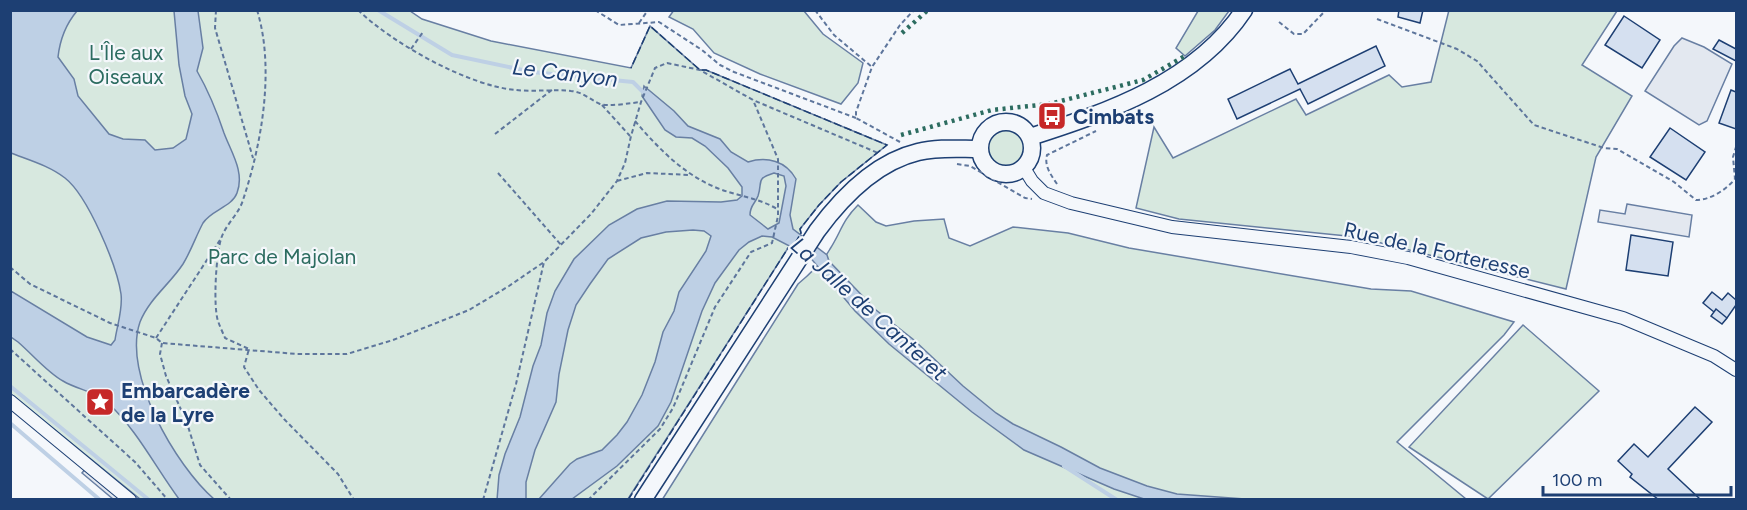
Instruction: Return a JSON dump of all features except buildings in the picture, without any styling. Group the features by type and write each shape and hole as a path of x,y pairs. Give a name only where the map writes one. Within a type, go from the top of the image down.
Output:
{"main road":[{"path":"1030,137 1133,99 1177,76 1225,35 1244,10"},
{"path":"1009,122 1017,124 1030,137 1032,153 1024,168 1008,175 991,171 985,165 979,149 985,132 992,126 1009,122"},
{"path":"643,500 817,231 843,199 883,167 919,152 979,149"}],"street":[{"name":"Rue de la Forteresse","path":"1024,168 1032,181 1044,193 1071,203 1172,227 1351,247 1408,258 1623,318 1714,356 1737,370"},
{"path":"10,401 130,500"}],"path":[{"path":"216,10 215,28 254,161"},
{"path":"156,338 243,202 263,113 266,63 257,10"},
{"path":"358,10 368,20 411,49 453,71 485,83 515,90 553,89 585,94 602,105 631,136"},
{"path":"595,10 619,25 659,22 702,50 720,65 856,118 906,146"},
{"path":"639,24 648,10"},
{"path":"815,10 834,35 872,67"},
{"path":"856,118 872,67 900,25 914,10"},
{"path":"1279,22 1294,34 1303,34 1326,10"},
{"path":"1377,18 1470,56 1534,125 1604,148 1617,149 1674,182 1696,200 1722,191 1736,180 1733,157 1737,147"},
{"path":"411,49 423,32"},
{"path":"10,267 30,284 110,323 156,338 162,343 297,354 347,354 393,340 469,310 544,262 591,214 617,181 625,164 635,121 646,88 655,68 667,63 700,70 753,100 883,156"},
{"path":"495,134 553,89"},
{"path":"588,500 660,429 673,408 716,307 750,252 772,243 778,216 778,159 753,100"},
{"path":"602,105 641,102"},
{"path":"635,121 661,150 690,175 716,188 778,209"},
{"path":"1048,170 1045,160 1047,155 1056,149"},
{"path":"952,164 970,166 993,181 1017,191"},
{"path":"498,173 562,246"},
{"path":"617,181 647,173 690,175"},
{"path":"221,238 216,278 217,320 225,338 249,349"},
{"path":"483,500 516,384 544,262"},
{"path":"162,343 159,354 187,423 200,465 231,500"},
{"path":"10,349 135,462 168,500"},
{"path":"249,349 244,367 259,390 338,474 354,500"}],"green space":[{"path":"674,10 804,11 823,34 863,63 858,83 841,104 760,74 714,53 693,29 669,17"},
{"path":"1449,10 1617,11 1582,65 1632,96 1596,157 1566,289 1357,237 1179,219 1136,208 1154,127 1173,158 1296,99 1306,115 1389,75 1402,87 1431,82"},
{"name":"Parc de Majolan","path":"10,11 410,11 422,19 491,41 631,68 650,26 700,70 706,70 887,145 841,182 800,229 801,233 792,248 788,248 628,499 140,499 11,394"},
{"path":"1198,11 1229,11 1215,30 1185,56 1176,48"},
{"path":"1006,130 1019,135 1024,148 1019,161 1006,166 993,161 988,148 993,135"},
{"path":"858,205 876,222 886,226 944,219 949,238 970,246 1013,227 1068,233 1129,248 1371,289 1411,291 1514,322 1504,335 1397,442 1466,499 662,500 798,284 823,259 845,221"},
{"path":"1523,325 1599,391 1488,499 1409,447"}],"shaded area":[{"path":"1682,38 1704,47 1732,64 1707,121 1699,125 1645,91 1674,46"},
{"path":"1627,204 1692,215 1689,237 1598,222 1600,210 1625,214"},
{"path":"87,467 126,499 113,499 82,473"}],"water":[{"path":"11,10 77,11 64,32 58,57 74,79 78,96 109,134 123,139 145,140 155,150 173,148 186,139 192,114 185,96 179,65 174,11 198,11 203,48 197,71 212,101 236,162 239,185 231,202 203,223 183,264 144,314 136,343 145,392 156,418 184,465 214,499 179,499 137,437 108,403 98,396 57,378 11,337 11,291 87,337 111,345 115,340 121,311 121,294 108,250 92,215 74,187 53,170 11,153"},
{"path":"644,86 688,126 720,139 731,152 748,162 769,160 787,168 796,179 790,215 793,229 827,255 829,261 876,310 914,340 996,413 1100,468 1147,486 1177,494 1245,499 1144,499 1114,489 1024,450 972,412 889,344 855,311 809,256 772,237 762,236 739,250 715,283 702,311 671,402 658,426 617,466 572,499 539,499 570,464 602,450 627,422 642,395 679,292 706,251 711,236 704,231 693,230 666,232 641,238 608,259 576,305 568,330 556,402 535,450 526,482 526,499 497,500 499,475 520,417 533,366 541,345 547,313 555,291 574,259 609,225 637,209 667,201 721,202 737,200 742,196 742,187 728,168 705,146 692,138 676,137 665,130 642,96","holes":["774,173 784,176 786,186 779,223 768,229 750,215 751,209 758,196 762,179"]}],"waterway":[{"name":"Le Canyon","path":"378,10 452,55 532,72 633,82 646,95"},
{"path":"10,386 149,500"},
{"path":"10,423 100,500"},
{"name":"La Jalle de Canteret","path":"1064,466 1117,500"}],"hedge":[{"path":"902,33 928,10"},
{"path":"901,135 992,110 1049,104 1143,80 1185,56"}],"fence":[{"path":"628,500 788,248 792,248 801,233 800,229 841,182 887,145 706,70 700,70 650,26 631,68"}],"place":[{"name":"Cimbats","path":"1052,116"},
{"name":"Embarcadère de la Lyre","path":"100,402"}],"park label":[{"name":"L'Île aux Oiseaux","path":"126,64"}]}
